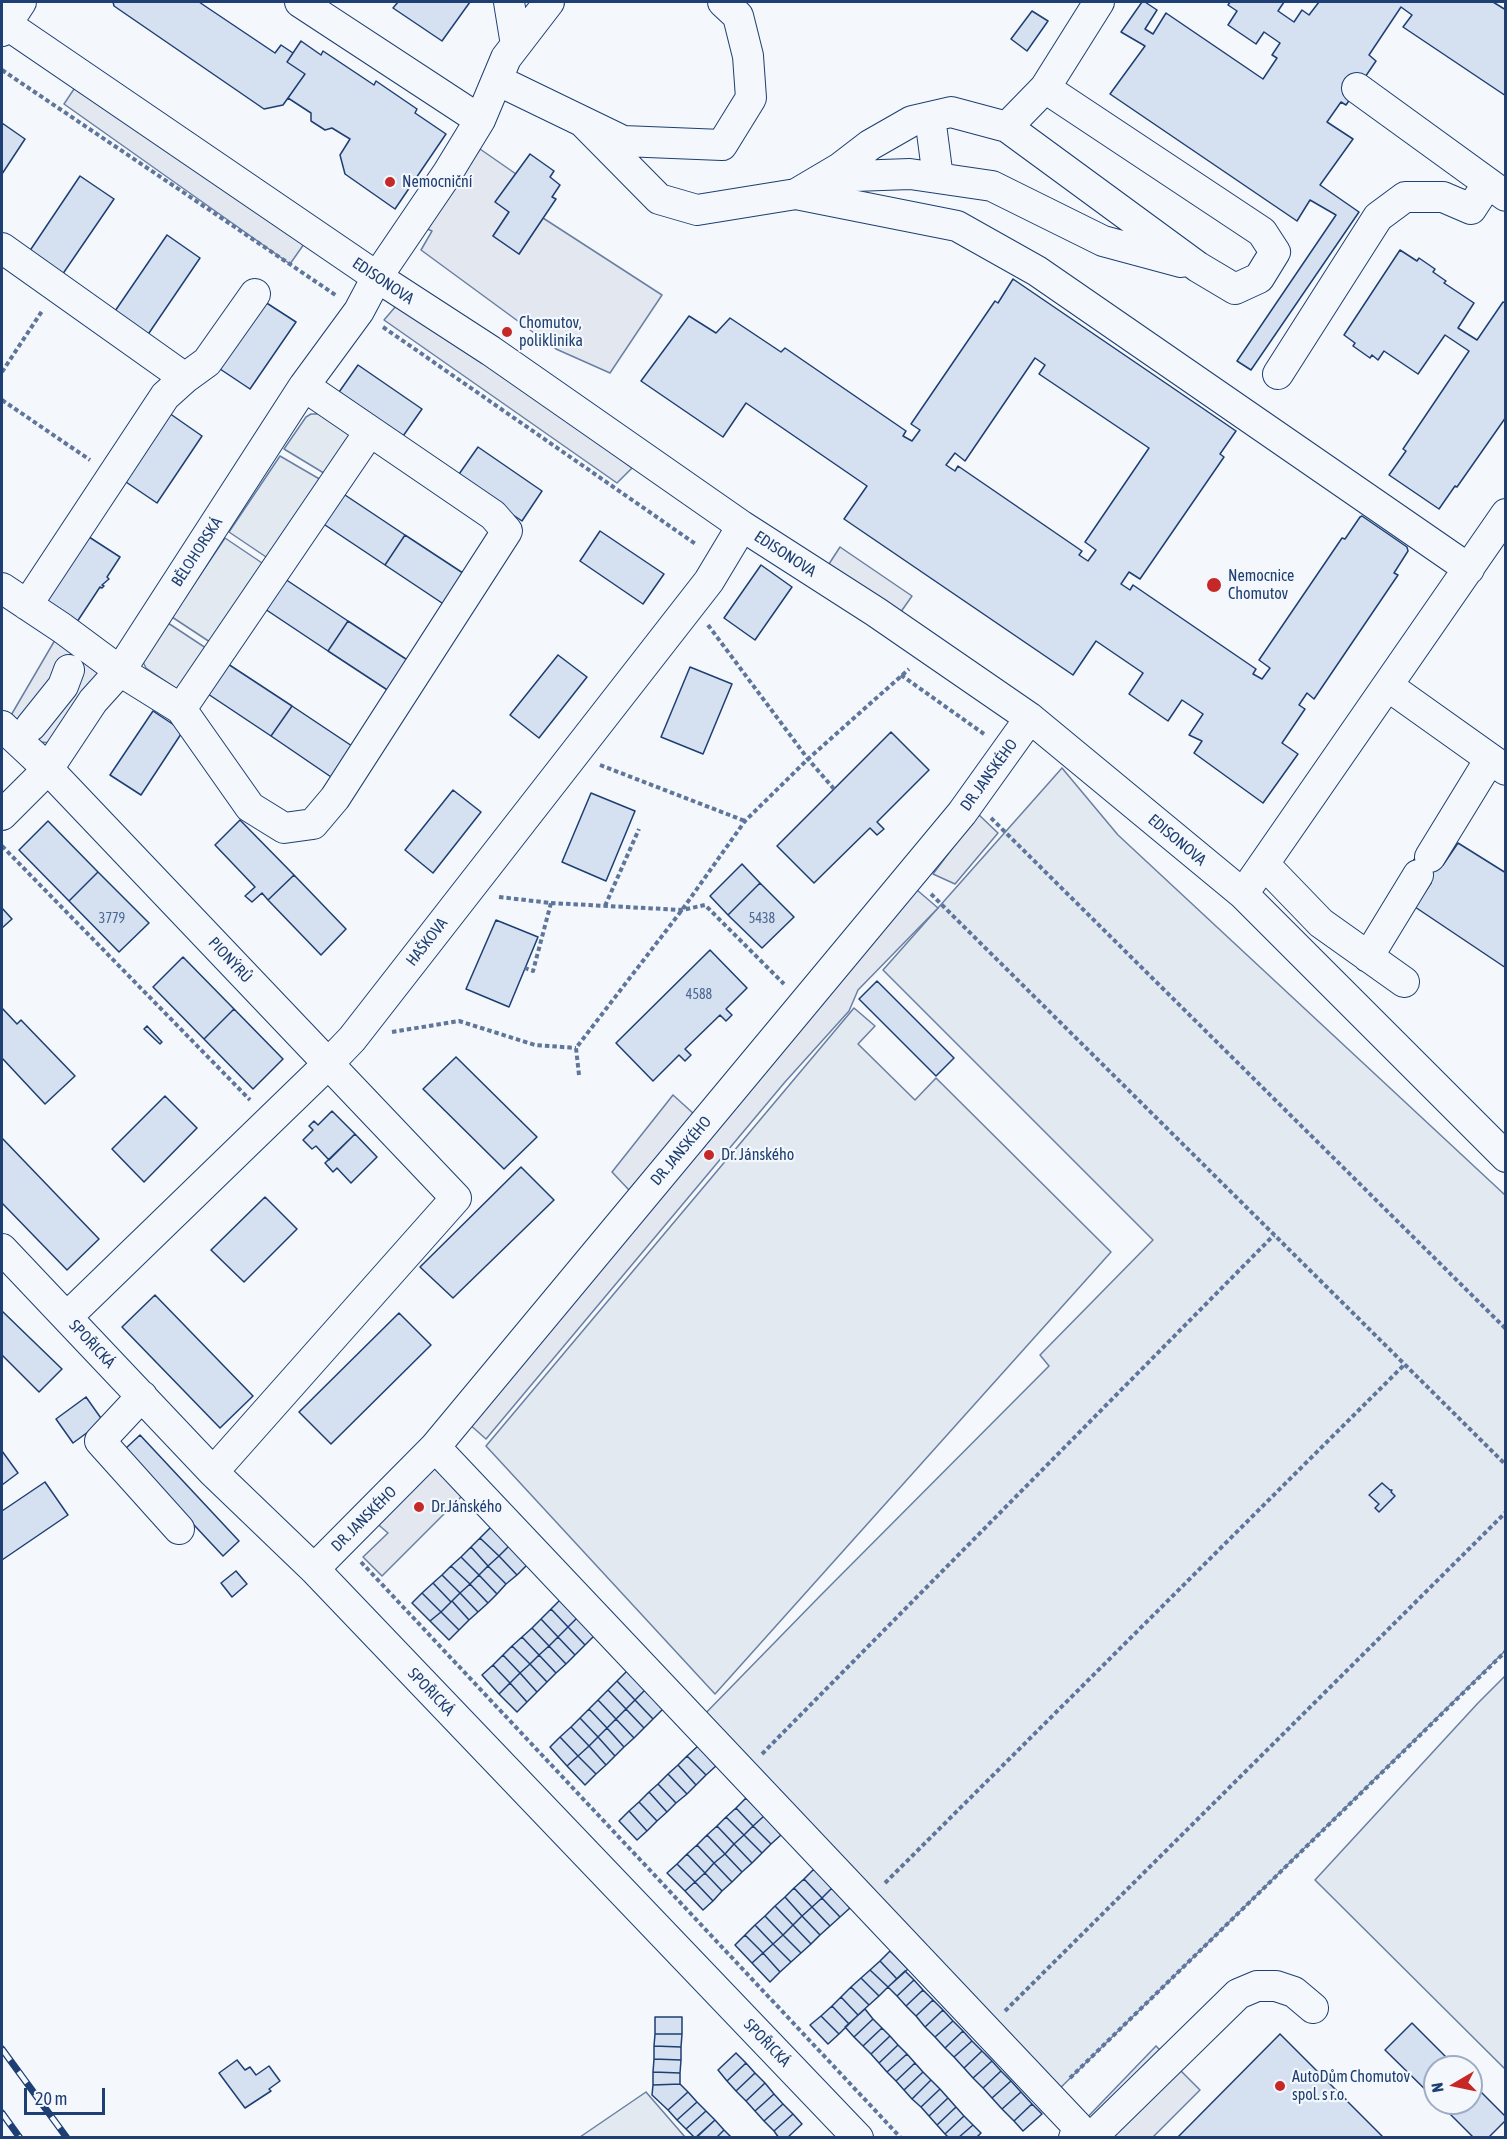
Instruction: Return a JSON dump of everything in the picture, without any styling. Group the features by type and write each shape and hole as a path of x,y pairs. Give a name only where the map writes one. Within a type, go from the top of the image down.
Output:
{"street":[{"path":"300,2 480,120"},
{"path":"509,2 516,45"},
{"name":"BĚLOHORSKÁ","path":"2,815 48,768 90,706 120,671 304,386 359,311 377,277 447,174 480,120 506,58 549,2"},
{"path":"497,80 623,141 722,145 751,98 748,56 738,16 723,2"},
{"path":"1007,127 1045,88 1099,2"},
{"name":"EDISONOVA","path":"10,19 377,277 491,351 742,526 876,612 1030,718 1243,894 1506,1156"},
{"path":"796,194 840,168 870,145 912,121 951,112 1007,127 1198,267 1235,290 1259,278 1275,252 1262,231 1045,88"},
{"path":"1278,374 1378,217 1405,197 1443,197 1471,209 1497,189 1357,88"},
{"path":"930,117 938,178"},
{"path":"583,122 659,199 697,210 796,194 854,176 910,174 992,186 1103,241 1198,267"},
{"path":"796,194 957,226 1037,270 1469,569"},
{"path":"2,248 185,378"},
{"path":"27,605 165,396 207,362 255,294"},
{"path":"2,588 120,671 181,709 250,807 284,828 314,824 335,798 507,531 493,515 304,386"},
{"path":"181,709 370,431"},
{"path":"1243,894 1506,514"},
{"name":"HAŠKOVA","path":"67,1317 352,1039 709,581 742,526"},
{"path":"31,726 66,678 90,706"},
{"path":"1368,957 1424,866 1498,765 1388,686"},
{"name":"DR. JANSKÉHO","path":"314,1569 435,1447 911,874 972,799 1030,718"},
{"name":"PIONÝRŮ","path":"2,726 48,768 456,1198 213,1472"},
{"path":"1264,864 1322,923 1404,982"},
{"name":"SPOŘICKÁ","path":"2,1249 213,1472 314,1569 858,2138"},
{"path":"142,1396 100,1441 179,1529"},
{"path":"435,1447 1083,2135 1238,1994 1257,1986 1276,1986 1294,1992 1313,2008"}],"path":[{"path":"2,70 359,311 700,547"},
{"path":"2,372 58,288"},
{"path":"2,400 112,475"},
{"path":"692,603 808,759 834,789"},
{"path":"579,1075 576,1048 681,910 745,821 808,759 929,650"},
{"path":"901,675 986,735"},
{"path":"574,755 745,821"},
{"path":"972,799 1506,1329"},
{"path":"605,906 639,829"},
{"path":"2,846 269,1120"},
{"path":"911,874 1506,1465"},
{"path":"466,893 551,903 681,910 705,905 803,1004"},
{"path":"525,968 533,971 551,903"},
{"path":"352,1039 459,1021 535,1045 576,1048"},
{"path":"743,1773 1274,1235"},
{"path":"865,1902 1405,1364"},
{"path":"986,2030 1506,1512"},
{"path":"342,1542 901,2138"},
{"path":"1050,2098 1506,1650"}],"shaded area":[{"path":"78,83 304,244 290,264 64,104"},
{"path":"480,149 516,174 496,202 509,212 493,236 519,254 543,218 662,295 610,373 556,349 421,250 432,231 423,227"},
{"path":"396,306 557,412 632,468 617,483 384,320"},
{"path":"321,407 353,429 332,478 284,449 306,417 317,414"},
{"path":"280,456 328,484 275,563 229,532"},
{"path":"225,538 271,569 219,648 172,617"},
{"path":"840,547 912,596 898,616 827,567"},
{"path":"168,623 215,654 191,691 168,696 174,687 146,668 143,662"},
{"path":"62,628 111,664 50,743 41,742 10,717"},
{"path":"1062,768 1118,835 1505,1195 1505,1651 1050,2098 696,1723 1049,1366 1040,1355 1153,1240 883,970"},
{"path":"978,814 998,833 955,884 933,874"},
{"name":"Dr. Jánského","path":"917,890 938,908 858,990 849,1011 785,1082 486,1439 468,1423 818,1002"},
{"path":"854,1008 875,1026 858,1044 915,1100 936,1078 1111,1252 715,1694 486,1446"},
{"path":"673,1095 694,1114 629,1190 612,1172"},
{"name":"Dr.Jánského","path":"432,1463 466,1492 382,1576 363,1557 388,1533 374,1521"},
{"path":"1505,1676 1505,2069 1315,1880"},
{"path":"1156,2046 1200,2090 1153,2137 1074,2138 1078,2127"},
{"path":"646,2092 685,2137 580,2137"}],"building":[{"path":"113,2 199,2 275,53 281,45 293,53 287,62 305,74 283,105 264,109 114,6"},
{"path":"398,2 470,2 442,41 393,8"},
{"path":"1142,2 1157,10 1145,29 1153,34 1166,13 1263,79 1277,58 1272,55 1280,43 1264,32 1256,44 1228,25 1237,11 1228,5 1230,2 1284,2 1278,11 1294,22 1302,10 1309,15 1319,2 1493,2 1506,10 1506,96 1403,27 1412,15 1401,7 1369,55 1376,61 1346,105 1341,102 1327,122 1353,139 1320,185 1359,212 1251,370 1237,361 1336,215 1310,200 1297,221 1110,94 1145,46 1121,32"},
{"path":"1032,11 1048,21 1027,51 1011,39"},
{"path":"301,41 321,55 323,51 374,85 376,81 417,109 415,113 446,134 395,209 345,174 340,155 350,139 332,128 325,130 311,121 311,113 288,98 305,74 287,62"},
{"path":"2,123 25,139 2,174"},
{"path":"530,154 554,171 550,177 560,185 552,197 556,199 519,254 493,236 509,212 495,202"},
{"path":"80,176 114,199 60,278 27,255"},
{"path":"167,235 200,258 147,336 113,314"},
{"path":"1400,250 1417,261 1419,258 1435,269 1433,272 1446,281 1444,283 1474,303 1458,328 1477,340 1503,302 1506,303 1506,417 1439,509 1389,475 1406,451 1403,449 1469,351 1445,335 1418,374 1384,351 1378,360 1372,355 1370,358 1353,346 1355,343 1344,335"},
{"path":"1013,279 1236,431 1220,454 1224,457 1140,579 1129,572 1121,584 1130,590 1133,585 1256,669 1253,674 1262,679 1270,668 1259,660 1342,538 1345,539 1360,517 1362,516 1407,547 1408,551 1394,573 1398,575 1314,699 1307,693 1299,705 1305,709 1282,743 1298,754 1263,803 1194,753 1202,741 1189,735 1203,714 1182,700 1168,721 1129,694 1143,673 1096,641 1073,675 844,519 867,486 746,403 723,437 641,381 689,316 716,333 730,318 781,352 785,348 906,431 903,436 912,441 920,430 911,424 995,301 998,303","holes":["1035,358 1045,365 1039,374 1149,448 1085,542 1096,550 1088,561 1079,555 1082,551 958,466 955,471 946,465 955,453 965,461"]},
{"path":"262,300 296,322 250,389 217,367"},
{"path":"358,365 422,409 401,439 337,395"},
{"path":"169,413 202,436 157,503 123,480"},
{"path":"478,447 542,491 522,521 457,477"},
{"path":"342,493 405,535 385,565 322,523"},
{"path":"600,531 664,574 643,604 580,561"},
{"path":"86,535 120,557 107,577 109,579 102,585 104,586 102,588 100,587 75,625 42,602"},
{"path":"405,535 469,577 448,607 385,565"},
{"path":"761,565 792,587 755,640 724,618"},
{"path":"285,579 348,621 328,651 265,609"},
{"path":"348,621 412,663 392,693 328,651"},
{"path":"558,655 587,677 539,738 510,715"},
{"path":"228,664 292,706 271,736 208,694"},
{"path":"690,667 732,684 703,754 661,737"},
{"path":"292,706 355,748 334,779 271,736"},
{"path":"153,711 183,731 141,795 110,775"},
{"path":"891,732 929,770 877,822 884,829 877,835 870,828 814,883 777,846"},
{"path":"453,790 481,812 433,873 405,850"},
{"path":"591,793 635,811 606,881 562,862"},
{"path":"240,820 294,875 268,900 262,893 252,902 245,896 255,887 215,845"},
{"path":"48,821 98,872 69,901 19,850"},
{"path":"1458,843 1506,873 1506,968 1415,907 1431,883 1408,869 1419,852 1443,865"},
{"path":"742,864 760,883 728,915 710,896"},
{"path":"98,872 149,923 119,952 69,901"},
{"path":"294,875 346,929 321,955 268,900"},
{"path":"760,883 794,917 762,948 728,915"},
{"path":"2,908 12,919 2,928"},
{"path":"496,920 538,937 509,1007 466,989"},
{"path":"710,950 747,988 726,1009 732,1015 726,1021 720,1015 685,1049 691,1055 685,1061 679,1055 653,1081 616,1043"},
{"path":"183,957 234,1009 204,1039 153,987"},
{"path":"877,981 954,1058 936,1076 859,999"},
{"path":"2,1008 17,1024 21,1020 75,1076 45,1104 2,1058"},
{"path":"234,1009 283,1059 253,1089 204,1039"},
{"path":"147,1026 162,1042 160,1044 144,1029"},
{"path":"456,1057 537,1137 504,1169 423,1089"},
{"path":"165,1096 197,1128 144,1182 112,1149"},
{"path":"332,1111 355,1134 329,1160 316,1146 312,1149 303,1140 313,1130 309,1126 314,1121 318,1125"},
{"path":"355,1134 377,1157 351,1183 337,1168 333,1172 325,1163"},
{"path":"2,1138 99,1239 67,1270 2,1203"},
{"path":"521,1167 554,1200 453,1298 420,1267"},
{"path":"265,1197 297,1229 244,1282 211,1250"},
{"path":"155,1295 253,1396 220,1428 122,1327"},
{"path":"2,1311 62,1369 39,1392 2,1355"},
{"path":"399,1313 431,1345 331,1444 299,1412"},
{"path":"86,1397 103,1421 73,1443 56,1419"},
{"path":"140,1435 239,1541 223,1556 124,1450"},
{"path":"2,1451 18,1473 2,1485"},
{"path":"45,1482 68,1515 2,1560 2,1511"},
{"path":"1382,1483 1392,1490 1395,1496 1379,1512 1375,1508 1379,1504 1369,1495"},
{"path":"492,1526 510,1545 499,1556 480,1538"},
{"path":"480,1538 499,1556 488,1566 471,1547"},
{"path":"510,1545 528,1564 517,1575 499,1556"},
{"path":"471,1547 488,1566 479,1575 461,1557"},
{"path":"499,1556 517,1575 506,1584 488,1566"},
{"path":"461,1557 479,1575 470,1584 451,1566"},
{"path":"451,1566 470,1584 460,1593 442,1575"},
{"path":"488,1566 506,1584 497,1594 479,1575"},
{"path":"236,1571 247,1584 232,1597 221,1583"},
{"path":"442,1575 460,1593 451,1602 433,1583"},
{"path":"479,1575 497,1594 488,1603 470,1584"},
{"path":"433,1583 451,1602 441,1612 422,1593"},
{"path":"470,1584 488,1603 478,1612 460,1593"},
{"path":"422,1593 441,1612 430,1621 412,1603"},
{"path":"460,1593 478,1612 469,1620 452,1601"},
{"path":"560,1600 577,1618 568,1627 551,1609"},
{"path":"452,1601 469,1620 459,1630 441,1612"},
{"path":"551,1609 568,1627 558,1637 541,1619"},
{"path":"441,1612 459,1630 449,1640 430,1621"},
{"path":"577,1618 594,1636 585,1645 568,1627"},
{"path":"541,1619 558,1637 549,1646 532,1628"},
{"path":"568,1627 585,1645 575,1655 558,1637"},
{"path":"532,1628 549,1646 539,1655 522,1637"},
{"path":"522,1637 539,1655 530,1664 512,1646"},
{"path":"558,1637 575,1655 566,1664 549,1646"},
{"path":"512,1646 530,1664 520,1673 503,1655"},
{"path":"549,1646 566,1664 556,1673 539,1655"},
{"path":"503,1655 520,1673 510,1683 493,1665"},
{"path":"539,1655 556,1673 547,1682 530,1664"},
{"path":"530,1664 547,1682 537,1692 520,1673"},
{"path":"493,1665 510,1683 499,1694 482,1675"},
{"path":"627,1671 645,1690 635,1700 617,1681"},
{"path":"520,1673 537,1692 527,1702 510,1683"},
{"path":"617,1681 635,1700 626,1709 608,1690"},
{"path":"510,1683 527,1702 517,1712 499,1694"},
{"path":"608,1690 626,1709 616,1719 598,1700"},
{"path":"645,1690 663,1709 653,1719 635,1700"},
{"path":"598,1700 616,1719 607,1728 589,1709"},
{"path":"635,1700 653,1719 644,1728 626,1709"},
{"path":"589,1709 607,1728 598,1737 580,1718"},
{"path":"626,1709 644,1728 634,1738 616,1719"},
{"path":"580,1718 598,1737 589,1746 571,1727"},
{"path":"616,1719 634,1738 624,1747 607,1728"},
{"path":"571,1727 589,1746 578,1756 560,1737"},
{"path":"607,1728 624,1747 615,1756 598,1737"},
{"path":"560,1737 578,1756 567,1766 550,1747"},
{"path":"598,1737 615,1756 606,1765 589,1746"},
{"path":"589,1746 606,1765 596,1774 578,1756"},
{"path":"698,1746 716,1766 706,1775 687,1756"},
{"path":"578,1756 596,1774 585,1785 567,1766"},
{"path":"687,1756 706,1775 696,1785 678,1765"},
{"path":"678,1765 696,1785 687,1794 668,1774"},
{"path":"668,1774 687,1794 676,1803 658,1784"},
{"path":"658,1784 676,1803 667,1812 649,1792"},
{"path":"649,1792 667,1812 657,1821 639,1802"},
{"path":"746,1798 764,1816 753,1826 736,1808"},
{"path":"639,1802 657,1821 647,1831 629,1811"},
{"path":"736,1808 753,1826 744,1835 726,1817"},
{"path":"629,1811 647,1831 637,1840 619,1821"},
{"path":"764,1816 781,1835 771,1844 753,1826"},
{"path":"726,1817 744,1835 734,1844 717,1826"},
{"path":"717,1826 734,1844 725,1854 707,1835"},
{"path":"753,1826 771,1844 762,1853 744,1835"},
{"path":"707,1835 725,1854 714,1863 697,1845"},
{"path":"744,1835 762,1853 752,1863 734,1844"},
{"path":"734,1844 752,1863 742,1872 725,1854"},
{"path":"697,1845 714,1863 705,1873 687,1854"},
{"path":"687,1854 705,1873 695,1882 677,1864"},
{"path":"725,1854 742,1872 732,1882 714,1863"},
{"path":"714,1863 732,1882 722,1891 705,1873"},
{"path":"677,1864 695,1882 685,1891 667,1873"},
{"path":"814,1869 832,1888 822,1898 804,1879"},
{"path":"705,1873 722,1891 713,1901 695,1882"},
{"path":"804,1879 822,1898 812,1907 794,1888"},
{"path":"695,1882 713,1901 703,1910 685,1891"},
{"path":"794,1888 812,1907 802,1916 785,1897"},
{"path":"832,1888 850,1908 840,1917 822,1898"},
{"path":"785,1897 802,1916 793,1925 775,1906"},
{"path":"822,1898 840,1917 830,1926 812,1907"},
{"path":"775,1906 793,1925 783,1935 765,1916"},
{"path":"812,1907 830,1926 820,1935 802,1916"},
{"path":"765,1916 783,1935 773,1944 755,1925"},
{"path":"802,1916 820,1935 811,1944 793,1925"},
{"path":"755,1925 773,1944 763,1953 745,1935"},
{"path":"793,1925 811,1944 801,1953 783,1935"},
{"path":"745,1935 763,1953 752,1963 735,1945"},
{"path":"783,1935 801,1953 791,1962 773,1944"},
{"path":"773,1944 791,1962 780,1972 763,1953"},
{"path":"890,1951 908,1969 897,1979 880,1961"},
{"path":"763,1953 780,1972 770,1982 752,1963"},
{"path":"880,1961 897,1979 888,1987 870,1970"},
{"path":"870,1970 888,1987 879,1996 861,1978"},
{"path":"905,1971 914,1980 897,1996 888,1987"},
{"path":"861,1978 879,1996 869,2005 851,1987"},
{"path":"914,1980 923,1990 906,2006 897,1996"},
{"path":"851,1987 869,2005 858,2015 841,1997"},
{"path":"923,1990 933,2000 916,2016 906,2006"},
{"path":"841,1997 858,2015 849,2024 832,2006"},
{"path":"933,2000 943,2010 925,2027 916,2016"},
{"path":"832,2006 849,2024 839,2034 821,2016"},
{"path":"865,2009 873,2019 854,2037 845,2027"},
{"path":"943,2010 953,2021 935,2037 925,2027"},
{"path":"821,2016 839,2034 828,2044 810,2025"},
{"path":"655,2017 682,2017 682,2034 655,2034"},
{"path":"873,2019 882,2028 863,2046 854,2037"},
{"path":"953,2021 963,2031 945,2048 935,2037"},
{"name":"AutoDům Chomutov spol. s r.o.","path":"1412,2023 1444,2055 1423,2055 1423,2087 1385,2050"},
{"path":"882,2028 890,2036 871,2054 863,2046"},
{"path":"963,2031 972,2041 954,2057 945,2048"},
{"path":"655,2034 682,2034 681,2047 654,2046"},
{"name":"AutoDům Chomutov spol. s r.o.","path":"1280,2034 1384,2138 1177,2138"},
{"path":"890,2036 898,2045 879,2063 871,2054"},
{"path":"972,2041 982,2051 964,2068 954,2057"},
{"path":"898,2045 907,2054 887,2072 879,2063"},
{"path":"654,2046 681,2047 681,2060 654,2059"},
{"path":"982,2051 992,2061 973,2078 964,2068"},
{"path":"736,2053 746,2063 727,2081 718,2070"},
{"path":"907,2054 915,2063 896,2081 887,2072"},
{"path":"654,2059 681,2060 680,2073 653,2072"},
{"path":"237,2060 245,2070 250,2067 256,2075 269,2066 280,2081 269,2089 271,2091 245,2108 219,2073"},
{"path":"992,2061 1001,2071 983,2088 973,2078"},
{"path":"746,2063 755,2073 736,2091 727,2081"},
{"path":"915,2063 923,2072 904,2090 896,2081"},
{"path":"1001,2071 1011,2081 992,2098 983,2088"},
{"path":"653,2072 680,2073 680,2084 653,2085"},
{"path":"923,2072 931,2080 912,2099 904,2090"},
{"path":"755,2073 765,2083 746,2101 736,2091"},
{"path":"931,2080 940,2089 921,2107 912,2099"},
{"path":"1011,2081 1021,2092 1002,2109 992,2098"},
{"path":"765,2083 774,2094 755,2111 746,2101"},
{"path":"680,2084 688,2092 668,2110 652,2095 653,2085"},
{"path":"940,2089 948,2098 929,2116 921,2107"},
{"path":"688,2092 697,2102 677,2120 668,2110"},
{"path":"1021,2092 1032,2104 1014,2121 1002,2109"},
{"path":"774,2094 783,2104 764,2121 755,2111"},
{"name":"AutoDům Chomutov spol. s r.o.","path":"1483,2094 1506,2117 1506,2120 1488,2138 1474,2138 1451,2115 1483,2115"},
{"path":"948,2098 956,2107 937,2125 929,2116"},
{"path":"697,2102 706,2111 686,2129 677,2120"},
{"path":"783,2104 793,2114 774,2131 764,2121"},
{"path":"1032,2104 1042,2114 1023,2131 1014,2121"},
{"path":"956,2107 964,2116 945,2134 937,2125"},
{"path":"706,2111 715,2120 695,2138 686,2129"},
{"path":"793,2114 802,2124 787,2138 779,2138 774,2131"},
{"path":"964,2116 973,2125 958,2138 949,2138 945,2134"},
{"path":"715,2120 724,2130 716,2138 696,2138"},
{"path":"973,2125 981,2133 976,2138 958,2138"},
{"path":"724,2130 732,2138 716,2138"}],"railway":[{"path":"2,2049 67,2138"},
{"path":"2,2113 20,2138"}],"place":[{"name":"Nemocniční","path":"390,182"},
{"name":"Chomutov, poliklinika","path":"507,332"},
{"name":"Nemocnice Chomutov","path":"1214,585"},
{"name":"Dr. Jánského","path":"709,1155"},
{"name":"Dr.Jánského","path":"419,1507"},
{"name":"AutoDům Chomutov spol. s r.o.","path":"1280,2086"}]}
